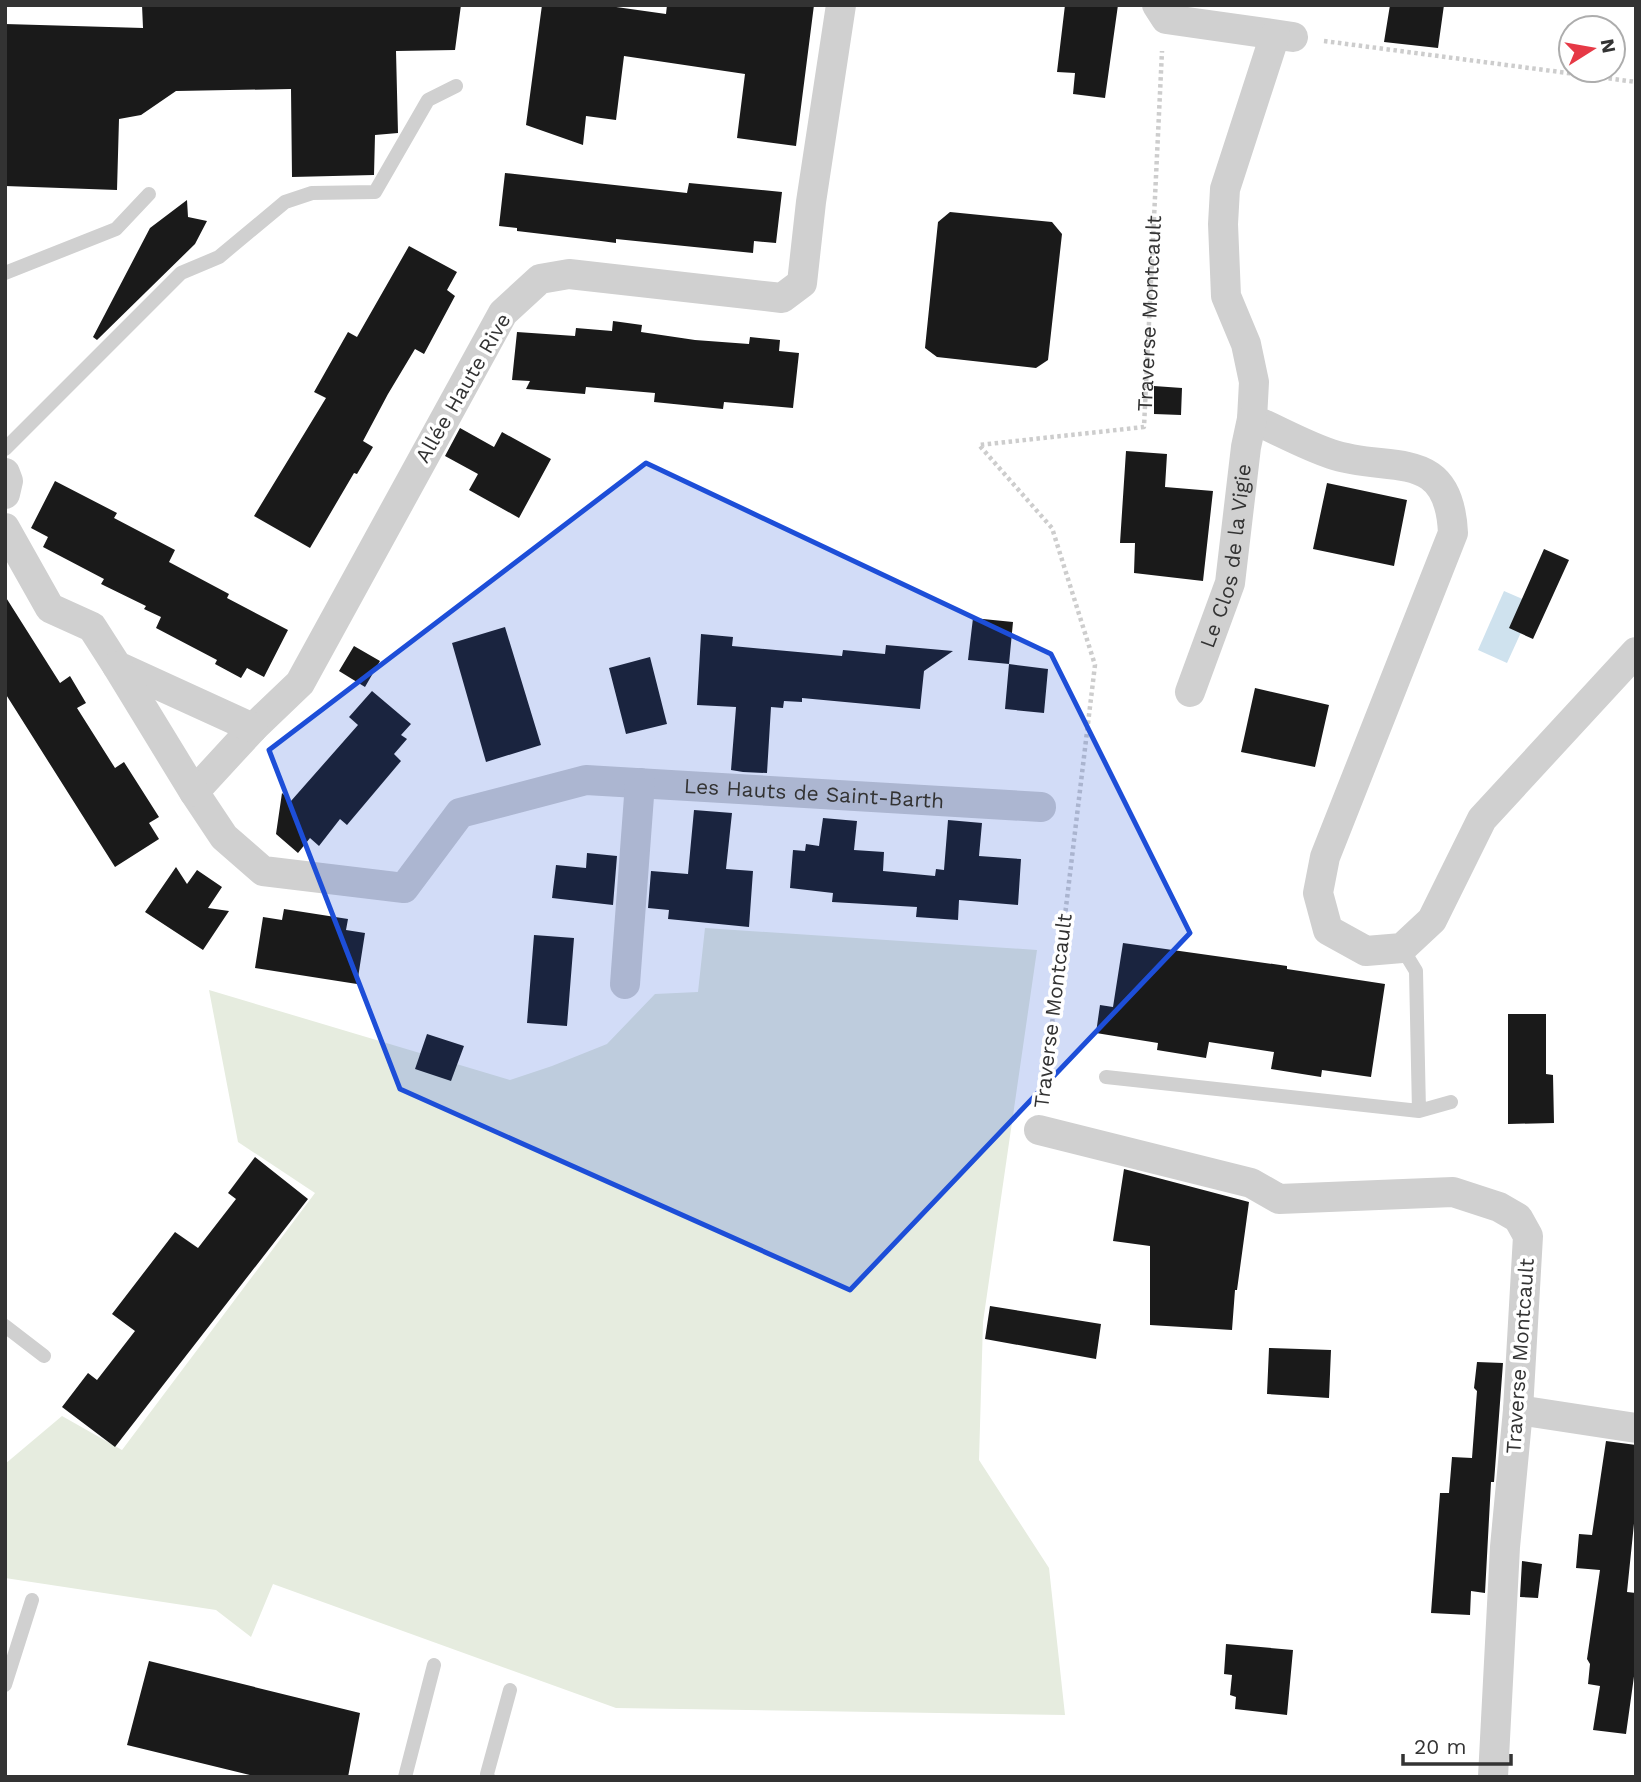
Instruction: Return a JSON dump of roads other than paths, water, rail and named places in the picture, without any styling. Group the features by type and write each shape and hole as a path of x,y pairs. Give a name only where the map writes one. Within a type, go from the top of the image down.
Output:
{"street":[{"name":"Allée Haute Rive","path":"194,792 253,728 300,683 503,313 521,294 540,279 569,274 782,298 802,283 811,202 841,5"},
{"name":"Le Clos de la Vigie","path":"1162,12 1284,36 1226,189 1223,224 1226,296 1246,344 1254,382 1252,419 1230,583 1190,692"},
{"path":"1252,419 1332,455 1424,471 1444,488 1452,512 1453,533 1325,858 1318,893 1328,929 1366,951 1402,948 1432,920 1482,819 1636,652"},
{"path":"5,528 50,608 92,627 194,792"},
{"path":"117,666 253,728"},
{"name":"Les Hauts de Saint-Barth","path":"194,792 224,837 263,871 404,888 460,813 586,780 1041,807"},
{"path":"625,984 640,783"},
{"name":"Traverse Montcault","path":"1039,1130 1251,1183 1279,1199 1452,1192 1499,1207 1518,1218 1528,1236 1493,1777"},
{"path":"1518,1410 1636,1428"}],"lane":[{"path":"5,449 181,273 219,257 285,202 312,193 375,192 428,100 456,86"},
{"path":"5,273 116,229 149,194"},
{"path":"1402,948 1416,971 1419,1111"},
{"path":"1106,1077 1419,1111 1451,1102"},
{"path":"5,1326 44,1356"},
{"path":"5,1685 32,1600"},
{"path":"405,1777 434,1665"},
{"path":"488,1777 486,1774 510,1690"}],"water":[{"path":"1504,591 1534,604 1507,663 1478,650"}]}
